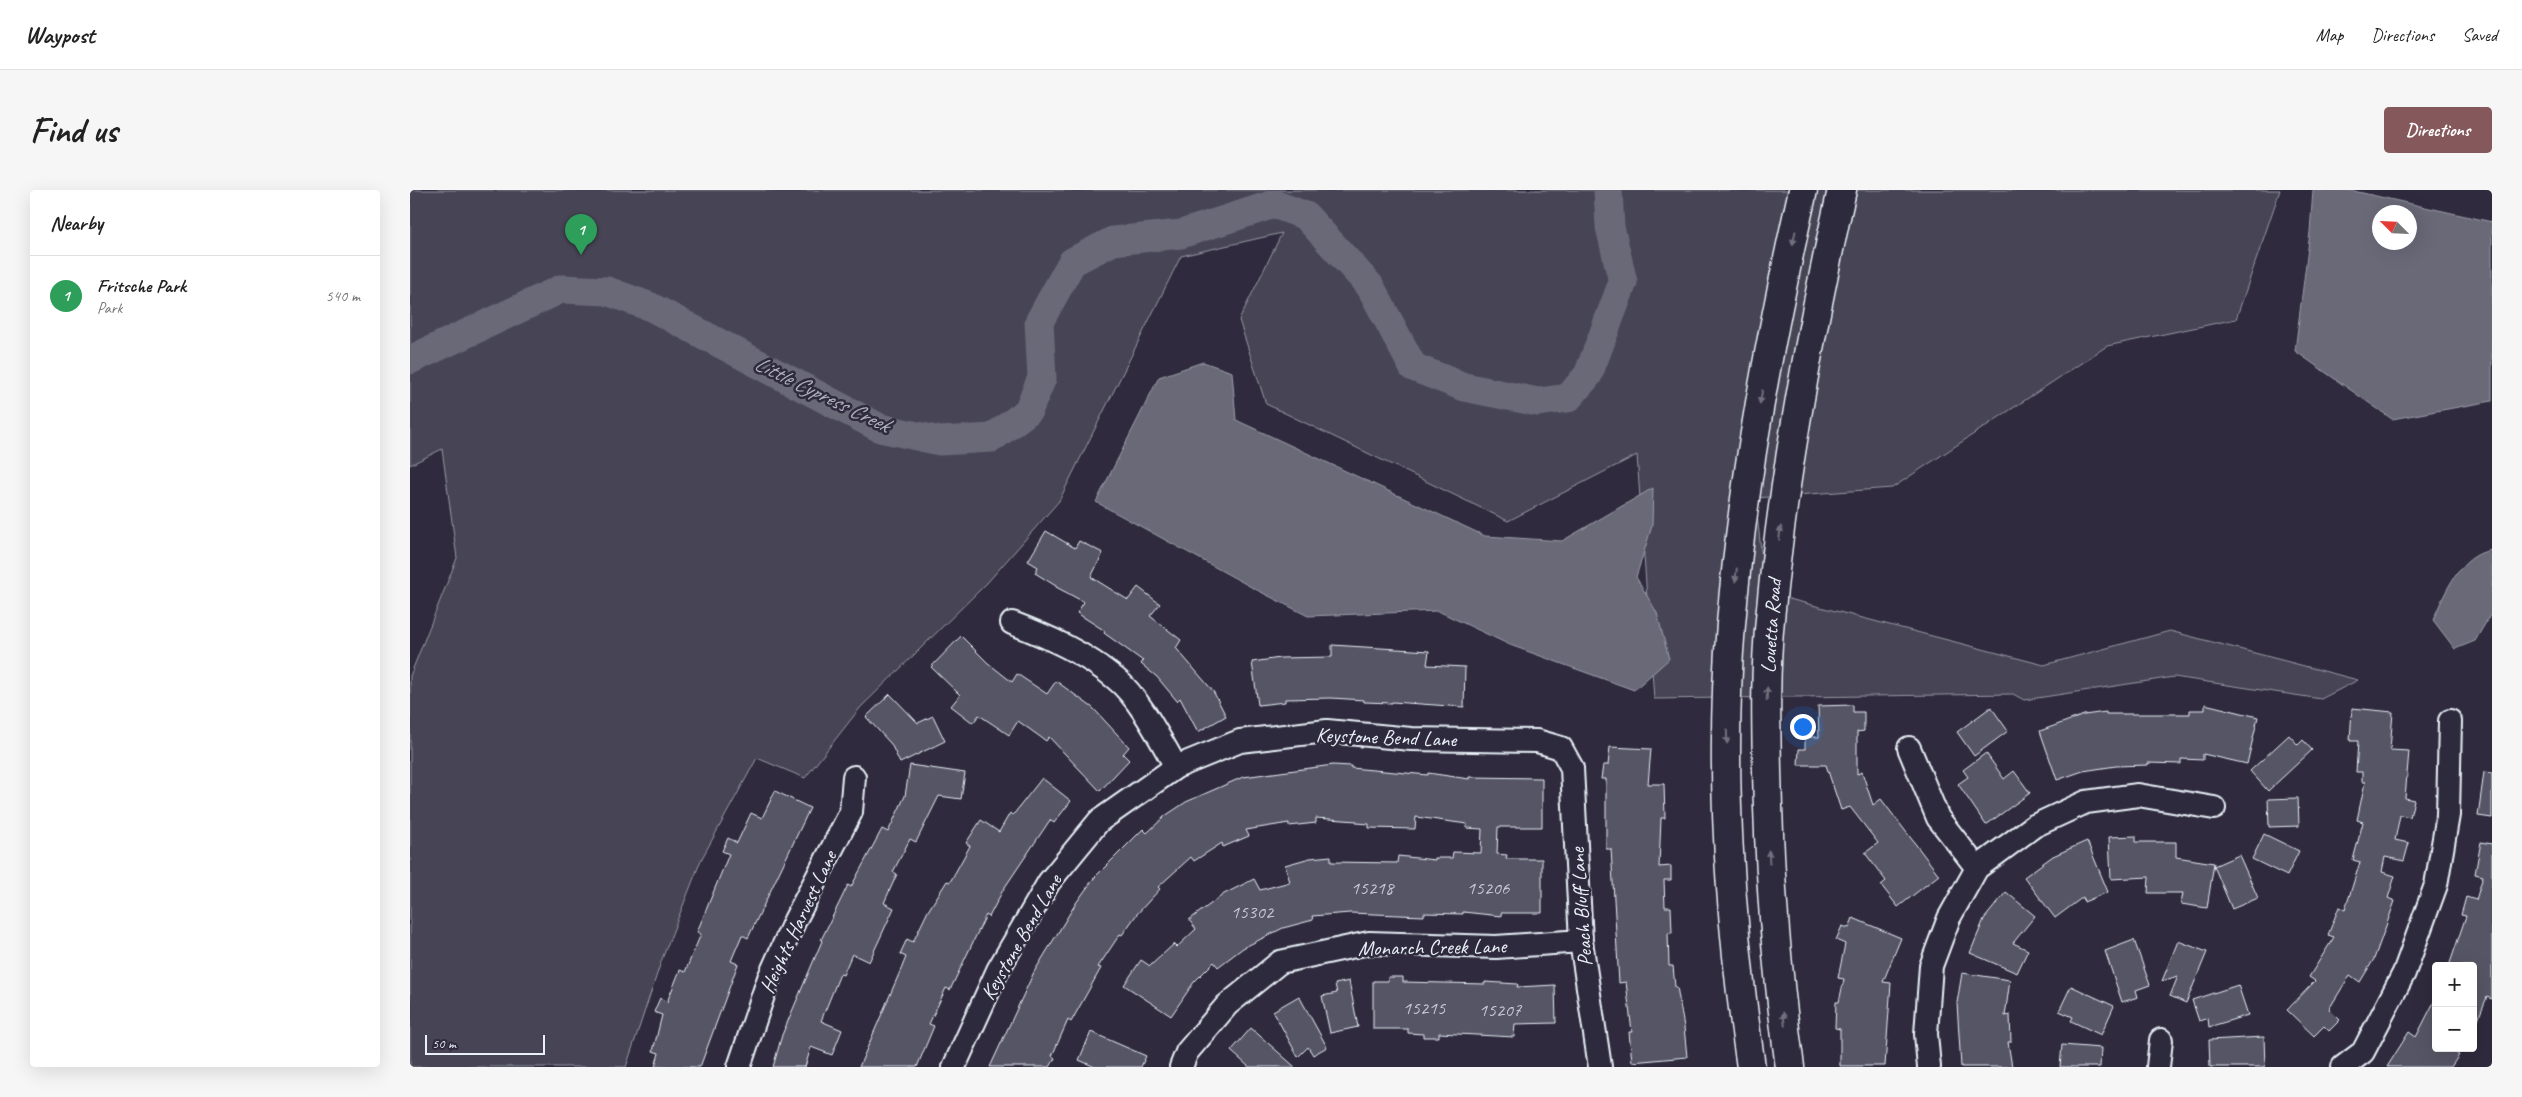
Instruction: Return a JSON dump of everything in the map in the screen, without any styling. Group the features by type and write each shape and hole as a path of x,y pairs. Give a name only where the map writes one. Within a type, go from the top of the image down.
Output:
{"main road":[{"name":"Louetta Road","path":"1751,1067 1738,965 1729,850 1727,728 1730,625 1757,418 1804,190"},
{"name":"Louetta Road","path":"1790,1067 1777,962 1768,846 1766,724 1770,621 1796,415 1842,190"}],"street":[{"path":"1012,622 1061,642 1117,680 1150,720 1176,766"},
{"path":"2343,1067 2363,1052 2404,973 2436,885 2448,815 2450,721"},
{"name":"Keystone Bend Lane","path":"954,1067 998,970 1049,882 1099,821 1176,766 1240,741 1327,731 1411,739 1537,741 1561,748"},
{"name":"Peach Bluff Lane","path":"1561,748 1572,768 1582,941 1600,1067"},
{"path":"1909,748 1938,818 1976,868"},
{"name":"Heights Harvest Lane","path":"739,1067 769,978 851,812 854,777"},
{"path":"1929,1067 1926,1034 1931,966 1949,918 1976,868 2034,826 2086,802 2138,795 2214,808"},
{"name":"Monarch Creek Lane","path":"1181,1067 1187,1052 1227,1005 1280,962 1369,943 1496,948 1582,941"},
{"path":"2158,1067 2161,1040"}],"shaded area":[{"path":"410,190 2280,190 2236,319 2107,346 1892,488 1755,498 1766,593 2044,665 2170,631 2358,680 2321,699 2174,677 2024,700 2013,694 1654,699 1637,455 1508,521 1266,404 1239,320 1282,233 1181,256 1059,501 987,583 860,708 805,778 757,758 701,860 662,959 626,1067 410,1067 410,676 457,558 442,449 410,465"}],"water":[{"path":"2313,190 2349,190 2416,205 2372,205 2372,250 2417,250 2417,205 2492,222 2492,401 2392,419 2295,351 2310,232"},
{"path":"1203,362 1232,372 1236,420 1485,536 1562,541 1653,488 1652,526 1636,577 1657,613 1669,659 1634,690 1510,645 1438,611 1308,616 1096,502 1159,377"},
{"path":"2492,550 2492,612 2475,641 2455,649 2433,620 2448,587 2462,567 2480,553"}],"building":[{"path":"1046,531 1075,548 1079,541 1103,553 1091,577 1128,600 1138,587 1160,604 1150,616 1181,640 1176,648 1213,691 1226,716 1198,732 1180,698 1177,701 1157,677 1141,664 1143,661 1104,633 1105,631 1077,613 1084,602 1035,573 1038,567 1028,561"},
{"path":"961,636 988,663 1012,682 1017,674 1047,694 1056,681 1093,708 1129,747 1123,754 1129,760 1100,791 1049,737 1046,741 1018,721 1009,735 979,715 973,723 951,706 960,695 931,667"},
{"path":"1332,645 1429,651 1427,665 1465,667 1464,707 1364,702 1364,700 1331,698 1285,699 1285,702 1258,705 1252,662 1280,658 1332,657"},
{"path":"890,694 918,723 933,716 945,741 900,763 891,744 866,717"},
{"path":"2205,704 2258,717 2247,764 2203,754 2203,760 2181,759 2181,764 2148,763 2148,765 2116,766 2083,771 2057,780 2040,731 2084,715 2106,712 2106,714 2190,714 2190,710 2205,710"},
{"path":"1853,705 1853,712 1864,712 1864,731 1857,732 1857,774 1862,772 1873,805 1881,799 1939,875 1898,907 1881,885 1886,881 1865,853 1878,843 1850,807 1841,810 1826,765 1798,765 1799,749 1805,749 1805,737 1819,737 1818,706"},
{"path":"1991,707 2008,731 1974,756 1957,732"},
{"path":"2352,708 2393,712 2390,750 2409,751 2405,798 2414,800 2410,817 2400,815 2395,840 2409,843 2404,861 2385,857 2382,872 2395,876 2388,898 2395,901 2374,959 2360,982 2350,975 2329,1009 2340,1020 2329,1031 2324,1026 2314,1036 2287,1010 2315,981 2309,977 2334,937 2328,935 2339,907 2345,910 2360,862 2353,860 2363,822 2357,820 2365,782 2362,782 2362,772 2356,772 2358,741 2350,741"},
{"path":"2289,735 2298,745 2303,740 2312,750 2268,791 2250,771"},
{"path":"1610,747 1651,749 1648,784 1664,784 1665,818 1661,818 1659,867 1671,866 1671,880 1664,880 1665,907 1671,907 1672,933 1668,933 1669,966 1673,966 1675,987 1677,987 1684,1027 1687,1057 1632,1062 1629,1032 1632,1032 1626,982 1619,983 1611,849 1606,849 1606,779 1601,779 1603,765 1608,765"},
{"path":"1986,753 2004,779 2014,771 2030,793 1986,825 1958,784 1968,777 1963,770"},
{"path":"910,765 965,773 961,799 939,796 916,842 910,839 893,872 897,874 884,903 894,908 869,962 852,954 843,975 840,974 821,1021 842,1030 832,1055 811,1047 805,1067 773,1067 782,1035 821,940 848,885 851,887 882,829 888,832 905,796"},
{"path":"1333,765 1428,775 1428,773 1469,779 1469,777 1542,778 1542,827 1498,827 1497,854 1507,855 1506,859 1542,859 1542,913 1501,913 1501,916 1463,912 1463,914 1424,913 1424,916 1350,913 1312,916 1313,920 1283,928 1243,948 1218,967 1214,962 1194,982 1171,1016 1124,985 1141,960 1150,966 1174,944 1177,947 1196,929 1189,920 1224,894 1254,879 1260,890 1290,882 1285,865 1310,858 1331,856 1331,862 1397,863 1398,856 1435,860 1435,858 1452,858 1453,852 1481,853 1482,829 1467,828 1467,824 1416,817 1415,829 1369,828 1369,824 1357,823 1357,821 1316,818 1316,823 1289,826 1289,823 1246,830 1249,836 1223,847 1222,843 1194,861 1191,857 1158,887 1160,889 1137,914 1122,935 1120,934 1098,967 1101,968 1071,1022 1068,1020 1052,1056 1055,1058 1050,1067 990,1067 1034,972 1076,903 1094,878 1143,829 1147,833 1165,816 1186,802 1243,777"},
{"path":"2484,772 2492,773 2492,818 2478,816"},
{"path":"1042,778 1071,801 1054,823 1050,820 1003,890 989,917 986,915 950,990 946,988 929,1024 934,1026 917,1067 859,1067 906,957 900,954 907,939 913,942 928,911 947,881 950,882 970,846 966,843 981,820 999,832 1010,813 1013,815"},
{"path":"775,791 810,808 748,938 742,935 731,961 738,964 700,1067 655,1067 659,1053 653,1051 662,1015 654,1012 660,998 667,1002 680,970 685,972 701,934 697,932 729,854 722,851 728,838 737,843 751,813 762,818"},
{"path":"2298,798 2299,826 2269,827 2268,799"},
{"path":"2264,834 2299,851 2287,876 2252,859"},
{"path":"2136,836 2136,842 2176,842 2176,857 2214,863 2207,908 2181,904 2183,893 2148,893 2149,877 2111,879 2109,837"},
{"path":"2087,841 2108,892 2084,902 2083,897 2055,918 2024,877 2053,856"},
{"path":"2481,842 2492,844 2492,999 2487,997 2477,1022 2477,962 2450,962 2466,916 2461,915 2466,897 2476,900 2483,876 2475,874"},
{"path":"2239,855 2258,898 2232,909 2214,866"},
{"path":"2006,892 2035,916 2013,943 2028,950 2017,973 1970,953 1984,919"},
{"path":"1853,918 1901,938 1883,982 1891,983 1885,1066 1840,1066 1840,1029 1835,1028 1836,1002 1839,1002 1844,979 1838,978 1845,944 1836,940 1842,926 1849,928"},
{"path":"2134,940 2150,985 2136,990 2138,997 2122,1002 2105,951"},
{"path":"2178,941 2207,952 2186,1003 2170,996 2178,976 2162,981"},
{"path":"1962,973 2010,980 2005,1016 2010,1015 2011,1042 2008,1042 2012,1067 1961,1067 1957,1003"},
{"path":"1388,977 1403,977 1403,982 1485,984 1485,982 1518,984 1517,987 1555,985 1556,1023 1515,1024 1514,1037 1439,1033 1439,1037 1423,1037 1423,1034 1408,1033 1408,1029 1373,1029 1373,981 1388,981"},
{"path":"1349,981 1358,1027 1330,1033 1322,996 1337,993 1335,984"},
{"path":"2238,985 2248,1015 2209,1027 2208,1018 2199,1021 2192,1000"},
{"path":"2071,986 2114,1006 2101,1035 2071,1021 2073,1017 2059,1011"},
{"path":"1299,996 1327,1047 1313,1055 1308,1047 1298,1057 1273,1011"},
{"path":"2432,1006 2432,1052 2454,1052 2459,1055 2451,1067 2387,1067 2409,1032 2416,1037"},
{"path":"1251,1028 1295,1067 1249,1067 1231,1051"},
{"path":"1091,1032 1146,1056 1141,1067 1095,1067 1079,1060"},
{"path":"2264,1037 2265,1067 2210,1067 2209,1040"},
{"path":"2062,1045 2101,1048 2100,1067 2060,1067"}],"waterway":[{"name":"Little Cypress Creek","path":"410,360 561,289 607,291 651,307 880,428 940,441 992,438 1028,411 1042,378 1039,322 1072,262 1113,241 1181,234 1274,204 1306,216 1370,286 1413,367 1464,387 1538,402 1568,398 1588,375 1623,282 1610,227 1608,190"}],"place":[{"name":"Fritsche Park","path":"581,255"}]}
